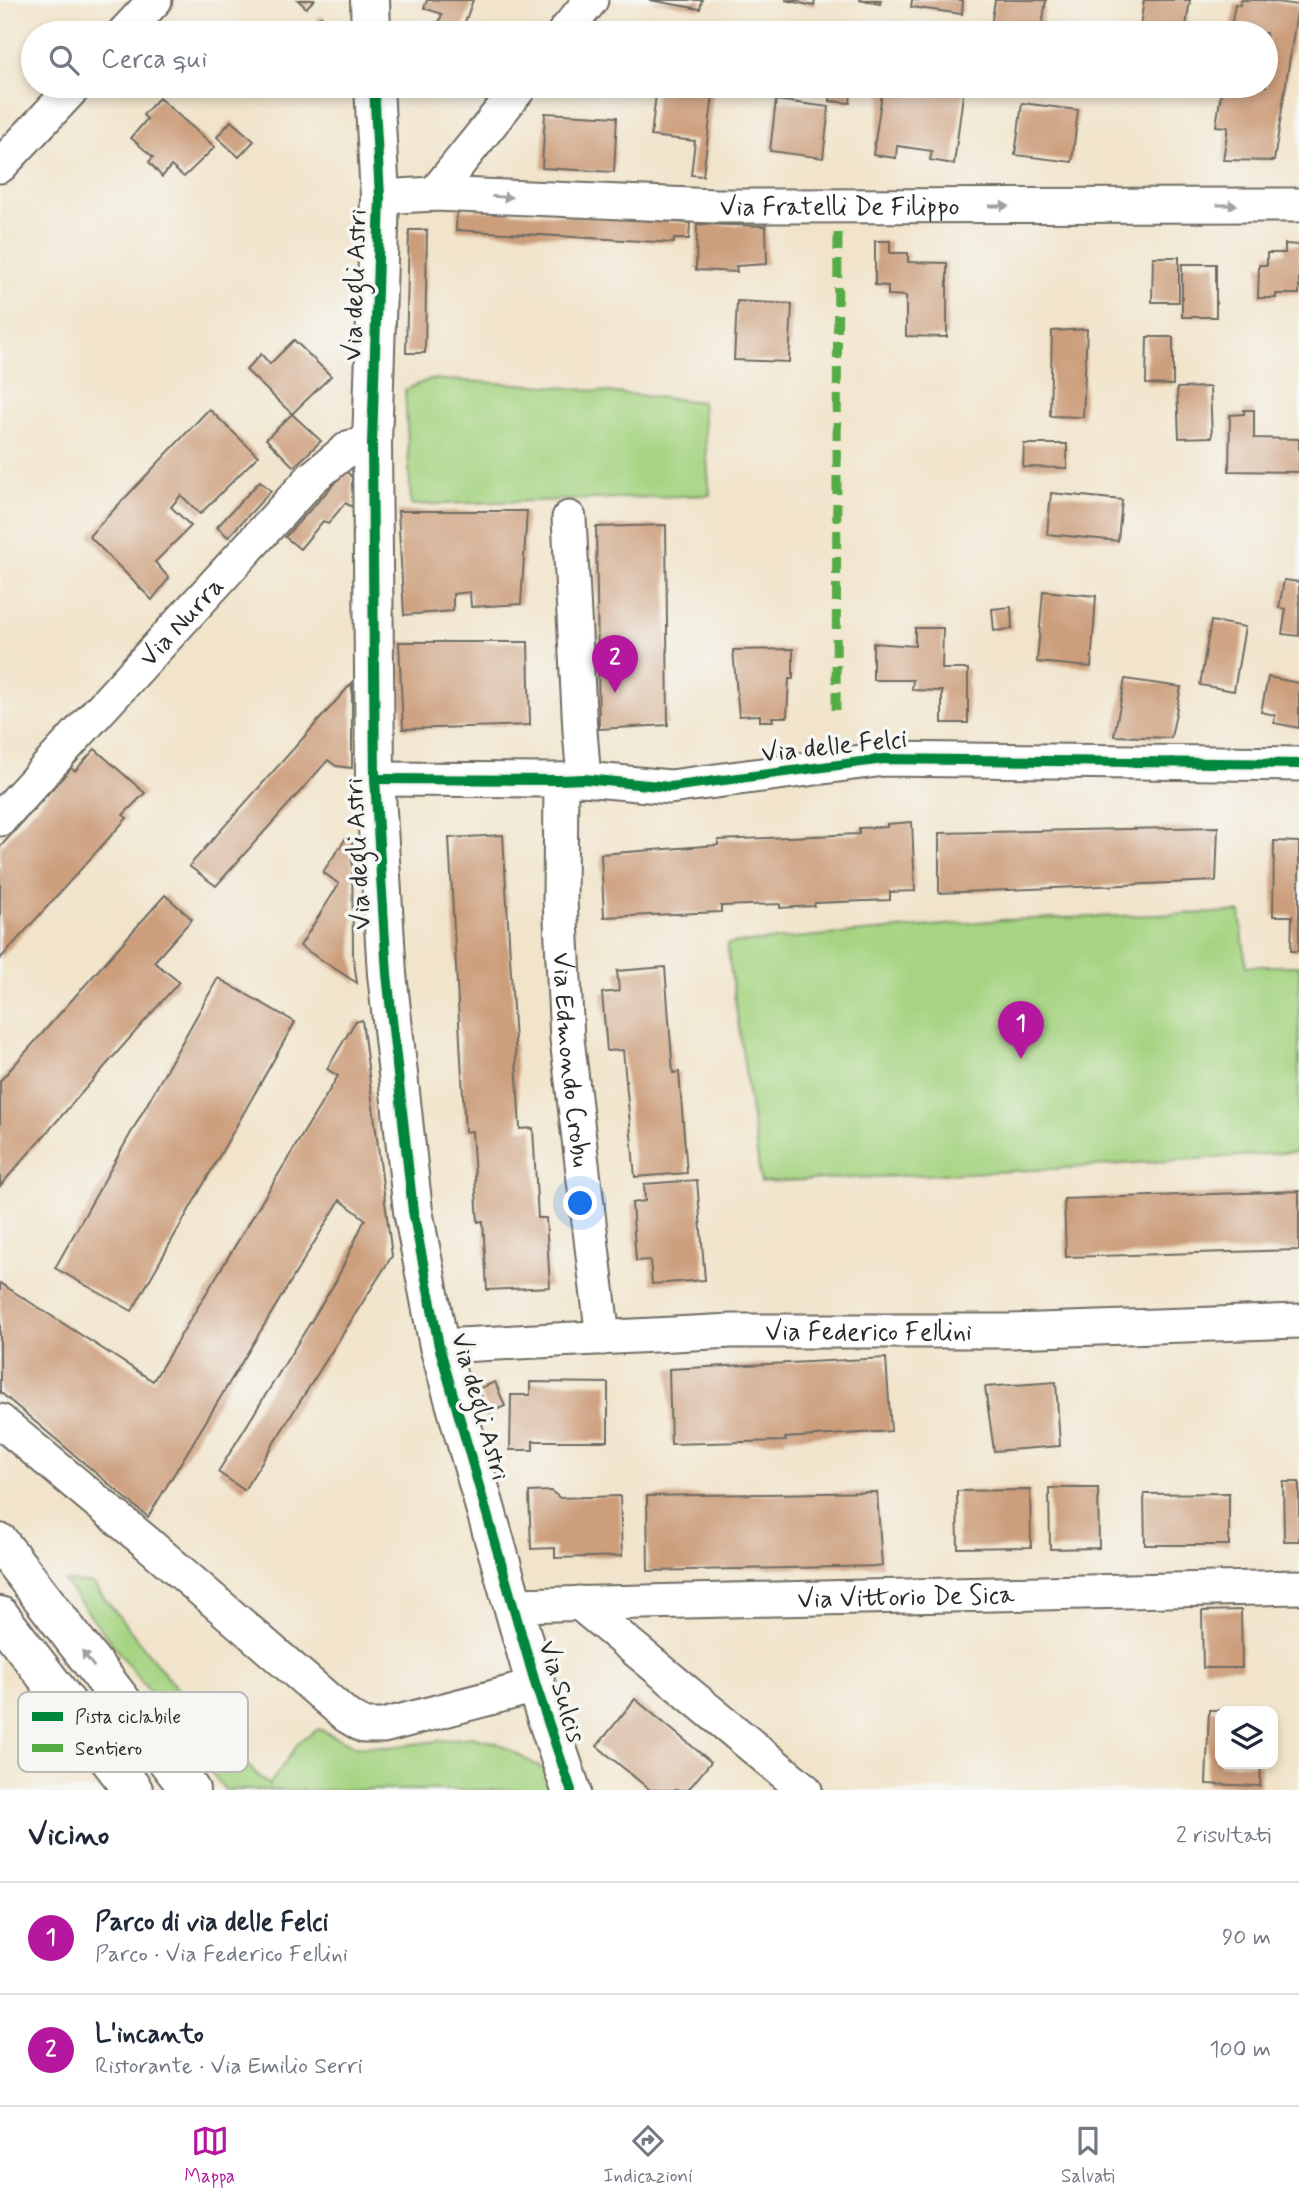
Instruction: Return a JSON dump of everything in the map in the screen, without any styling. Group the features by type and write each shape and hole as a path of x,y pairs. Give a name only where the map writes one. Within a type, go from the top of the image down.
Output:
{"main road":[{"path":"370,0 371,21"},
{"name":"Via degli Astri","path":"375,98 380,197 372,444 375,779 387,974 411,1198 423,1275 439,1346 514,1605"},
{"path":"0,1543 115,1692"},
{"name":"Via Sulcis","path":"514,1605 536,1686 571,1790"},
{"path":"0,1616 58,1692"},
{"path":"119,1772 133,1790"},
{"path":"176,1772 190,1790"}],"street":[{"path":"135,21 155,0"},
{"path":"574,21 591,0"},
{"path":"0,166 64,98"},
{"path":"434,194 511,98"},
{"name":"Via Fratelli De Filippo","path":"380,197 434,194 715,206 838,217 1299,205"},
{"name":"Via Nurra","path":"4,804 312,478 350,447 372,444"},
{"name":"Via Edmondo Crobu","path":"569,518 580,731 560,900 567,1039 603,1338"},
{"name":"Via delle Felci","path":"375,779 573,780 670,787 884,759 1299,764"},
{"name":"Via Federico Fellini","path":"439,1346 732,1331 1010,1331 1299,1321"},
{"path":"0,1421 167,1560 347,1716 364,1726 383,1726 536,1686"},
{"name":"Via Vittorio De Sica","path":"514,1605 1299,1587"},
{"path":"579,1603 805,1790"}],"green space":[{"path":"430,379 549,386 702,402 710,495 411,505 405,390"},
{"path":"1240,912 1246,966 1299,966 1299,1152 1035,1170 761,1182 727,944 1001,920"},
{"path":"64,1581 93,1584 179,1692 150,1692"},
{"path":"319,1729 355,1746 388,1747 471,1737 497,1743 547,1771 554,1790 225,1790 211,1772 248,1772 248,1766 269,1785 300,1741"}],"building":[{"path":"298,0 314,0 306,8"},
{"path":"427,0 473,0 465,21 439,21 442,14 424,8"},
{"path":"649,0 702,0 700,9"},
{"path":"785,0 815,0 814,6"},
{"path":"859,0 881,0 880,4"},
{"path":"912,0 963,0 962,14 911,7"},
{"path":"995,0 1046,0 1043,21 992,21"},
{"path":"1144,0 1190,0 1187,21 1141,21"},
{"path":"1241,0 1262,0 1298,5 1274,161 1223,160 1228,127 1216,126 1220,98 1278,98 1278,21 1232,21 1235,4 1240,5"},
{"path":"159,98 215,147 184,177 171,166 162,177 149,162 153,157 131,138 147,119 143,115"},
{"path":"656,98 713,98 703,176 691,175 695,141 651,136"},
{"path":"830,98 851,98 850,103 830,101"},
{"path":"881,98 963,98 954,164 930,160 932,151 897,146 896,158 873,155"},
{"path":"776,100 829,107 823,158 770,151"},
{"path":"1022,103 1078,110 1072,162 1015,155"},
{"path":"545,113 617,117 614,172 542,168"},
{"path":"231,121 254,141 239,157 217,137"},
{"path":"457,209 690,223 689,239 674,239 674,243 456,230"},
{"path":"697,224 766,226 767,264 736,266 737,272 696,270"},
{"path":"409,230 427,230 425,353 406,353"},
{"path":"875,241 890,241 890,253 908,253 908,262 947,263 947,337 906,336 906,296 888,295 888,286 875,285"},
{"path":"1285,244 1299,245 1299,294 1276,294 1276,298 1258,298 1259,265 1267,265 1267,253 1285,253"},
{"path":"1153,257 1179,257 1179,302 1152,302"},
{"path":"1182,264 1216,264 1216,317 1182,317"},
{"path":"737,301 792,304 789,362 734,360"},
{"path":"1087,329 1083,417 1050,416 1052,331"},
{"path":"1147,337 1173,337 1173,385 1146,384"},
{"path":"294,340 331,376 292,414 246,370 261,354 270,364"},
{"path":"1210,387 1212,437 1179,438 1177,388"},
{"path":"209,409 258,456 200,514 181,495 171,507 191,526 155,562 169,578 152,600 89,536"},
{"path":"1244,410 1254,410 1254,438 1299,439 1299,472 1229,471 1230,415 1244,414"},
{"path":"292,414 321,441 294,467 266,439"},
{"path":"1024,444 1067,444 1067,468 1023,467"},
{"path":"346,471 352,477 353,507 345,503 328,524 323,521 300,549 285,537"},
{"path":"260,481 271,491 228,537 217,527"},
{"path":"1051,493 1122,500 1118,541 1047,534"},
{"path":"398,511 527,511 521,604 471,607 470,592 453,594 453,611 404,615"},
{"path":"666,525 668,725 599,729 596,527"},
{"path":"1284,580 1299,582 1299,636 1282,634 1286,609 1279,608"},
{"path":"1043,591 1096,596 1091,667 1037,662"},
{"path":"1011,607 1012,629 994,631 992,609"},
{"path":"1211,621 1245,627 1234,691 1200,685"},
{"path":"915,628 943,628 942,669 968,669 968,723 942,723 942,691 912,690 913,680 873,680 873,643 915,646"},
{"path":"399,642 528,642 530,725 403,729"},
{"path":"793,649 793,679 789,679 787,717 772,717 773,721 760,721 760,715 739,716 733,650"},
{"path":"1268,677 1299,683 1299,728 1274,723 1275,715 1261,712"},
{"path":"1125,679 1181,687 1171,738 1114,736"},
{"path":"352,683 352,768 336,766 328,760 216,886 189,866"},
{"path":"95,749 145,793 123,815 127,818 0,959 0,847 71,768 75,771"},
{"path":"912,822 915,891 890,892 890,900 815,903 814,906 780,908 780,904 721,906 721,912 604,917 601,854 718,845 718,840 859,834 859,828 887,827 887,824"},
{"path":"1218,827 1216,881 939,893 939,833"},
{"path":"503,835 520,1129 533,1128 538,1218 546,1218 550,1287 487,1290 483,1221 478,1222 472,1131 465,1132 449,838"},
{"path":"346,838 352,840 353,955 357,983 300,946 339,884 323,872"},
{"path":"1274,841 1299,842 1299,951 1291,951 1292,916 1273,916"},
{"path":"165,895 192,919 154,962 179,982 0,1186 0,1081"},
{"path":"665,967 673,1073 679,1072 687,1173 635,1177 623,1050 607,1051 602,993 619,991 617,971"},
{"path":"218,978 295,1022 132,1311 55,1268"},
{"path":"362,1020 392,1256 244,1490 218,1472 336,1281 365,1219 340,1200 148,1517 0,1392 0,1283 153,1381 338,1076 327,1069 355,1022"},
{"path":"697,1180 705,1280 652,1284 650,1260 636,1261 632,1203 645,1201 644,1184"},
{"path":"1299,1191 1299,1250 1066,1257 1064,1199"},
{"path":"886,1358 891,1431 785,1438 786,1441 671,1444 669,1369"},
{"path":"495,1382 505,1406 489,1413 478,1389"},
{"path":"530,1382 608,1383 608,1441 533,1441 533,1450 510,1450 511,1395 530,1395"},
{"path":"1056,1382 1060,1446 994,1451 985,1387"},
{"path":"1283,1482 1299,1482 1299,1541 1284,1541"},
{"path":"1049,1488 1098,1488 1099,1548 1050,1549"},
{"path":"1030,1490 1031,1547 958,1548 957,1491"},
{"path":"551,1491 560,1498 620,1496 622,1556 555,1558 555,1548 531,1549 529,1492"},
{"path":"877,1492 882,1566 648,1571 647,1496"},
{"path":"1229,1493 1229,1545 1145,1545 1144,1494"},
{"path":"1241,1610 1242,1668 1203,1668 1202,1611"},
{"path":"635,1699 711,1762 688,1790 650,1790 597,1746"},
{"path":"1209,1710 1215,1710 1215,1769 1261,1769 1260,1786 1206,1784"}],"marked path":[{"path":"836,710 838,228"}],"cycle path":[{"path":"375,98 380,197 372,444 375,779 387,974 413,1211 439,1346 536,1686 571,1790"},
{"path":"375,779 584,779 670,787 884,759 1299,764"}],"place":[{"name":"L'incanto","path":"615,693"},
{"name":"Parco di via delle Felci","path":"1021,1059"}]}
